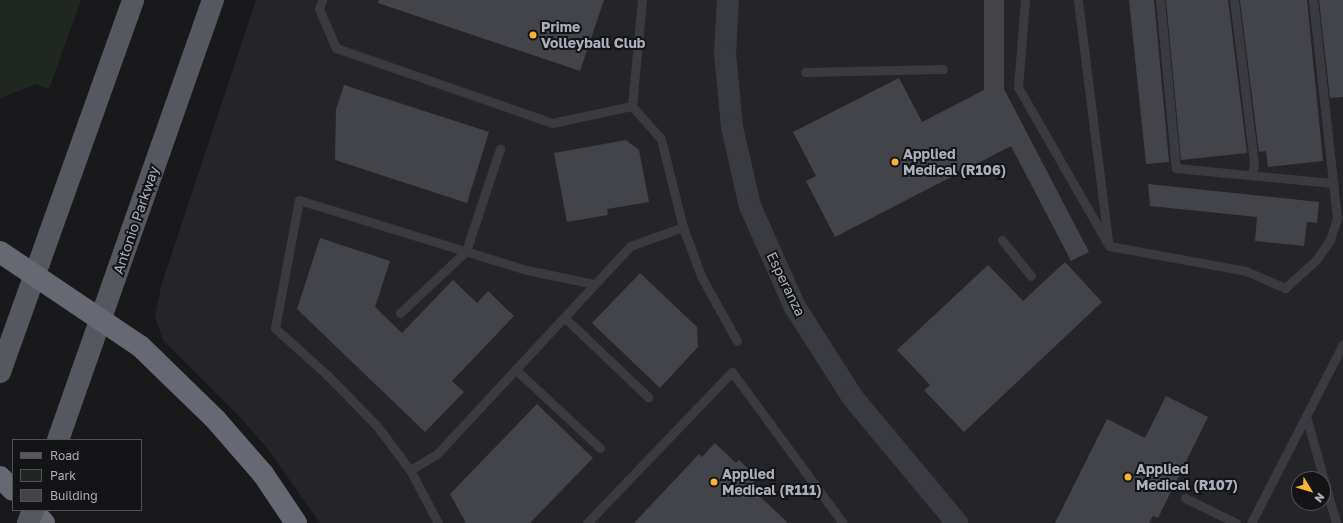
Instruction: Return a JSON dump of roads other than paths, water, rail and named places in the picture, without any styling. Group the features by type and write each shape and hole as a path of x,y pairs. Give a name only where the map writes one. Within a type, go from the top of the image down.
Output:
{"highway":[{"path":"0,252 35,277 140,346 216,420 263,474 296,523"},
{"path":"0,477 12,489"},
{"path":"33,511 44,523"}],"main road":[{"path":"0,372 133,0"},
{"name":"Antonio Parkway","path":"58,439 213,0"},
{"path":"28,523 32,511"}],"street":[{"name":"Esperanza","path":"728,0 725,53 732,127 750,206 788,293 795,307 853,398 957,523"}],"lane":[{"path":"322,0 319,9 336,48 545,121 552,123 632,106"},
{"path":"642,0 632,106 661,138 683,227 701,276 737,341"},
{"path":"1025,0 1018,87 1109,246 1246,271 1285,288 1316,260 1330,240 1337,218 1313,0"},
{"path":"1078,0 1109,246"},
{"path":"1160,0 1176,168 1332,183"},
{"path":"1234,0 1254,163 1252,175"},
{"path":"804,72 943,69"},
{"path":"400,313 466,251 500,149"},
{"path":"438,523 410,470 377,426 327,375 275,328 299,200 528,270 594,284"},
{"path":"410,470 437,454 565,318 594,284 630,246 683,227"},
{"path":"1002,240 1031,276"},
{"path":"565,318 648,397"},
{"path":"1251,523 1343,344"},
{"path":"515,370 600,448"},
{"path":"587,523 732,372 843,523"},
{"path":"1306,416 1336,523"},
{"path":"1185,498 1236,523"}],"place":[{"name":"Prime Volleyball Club","path":"533,35"},
{"name":"Applied Medical (R106)","path":"895,162"},
{"name":"Applied Medical (R107)","path":"1128,477"},
{"name":"Applied Medical (R111)","path":"714,482"}]}
